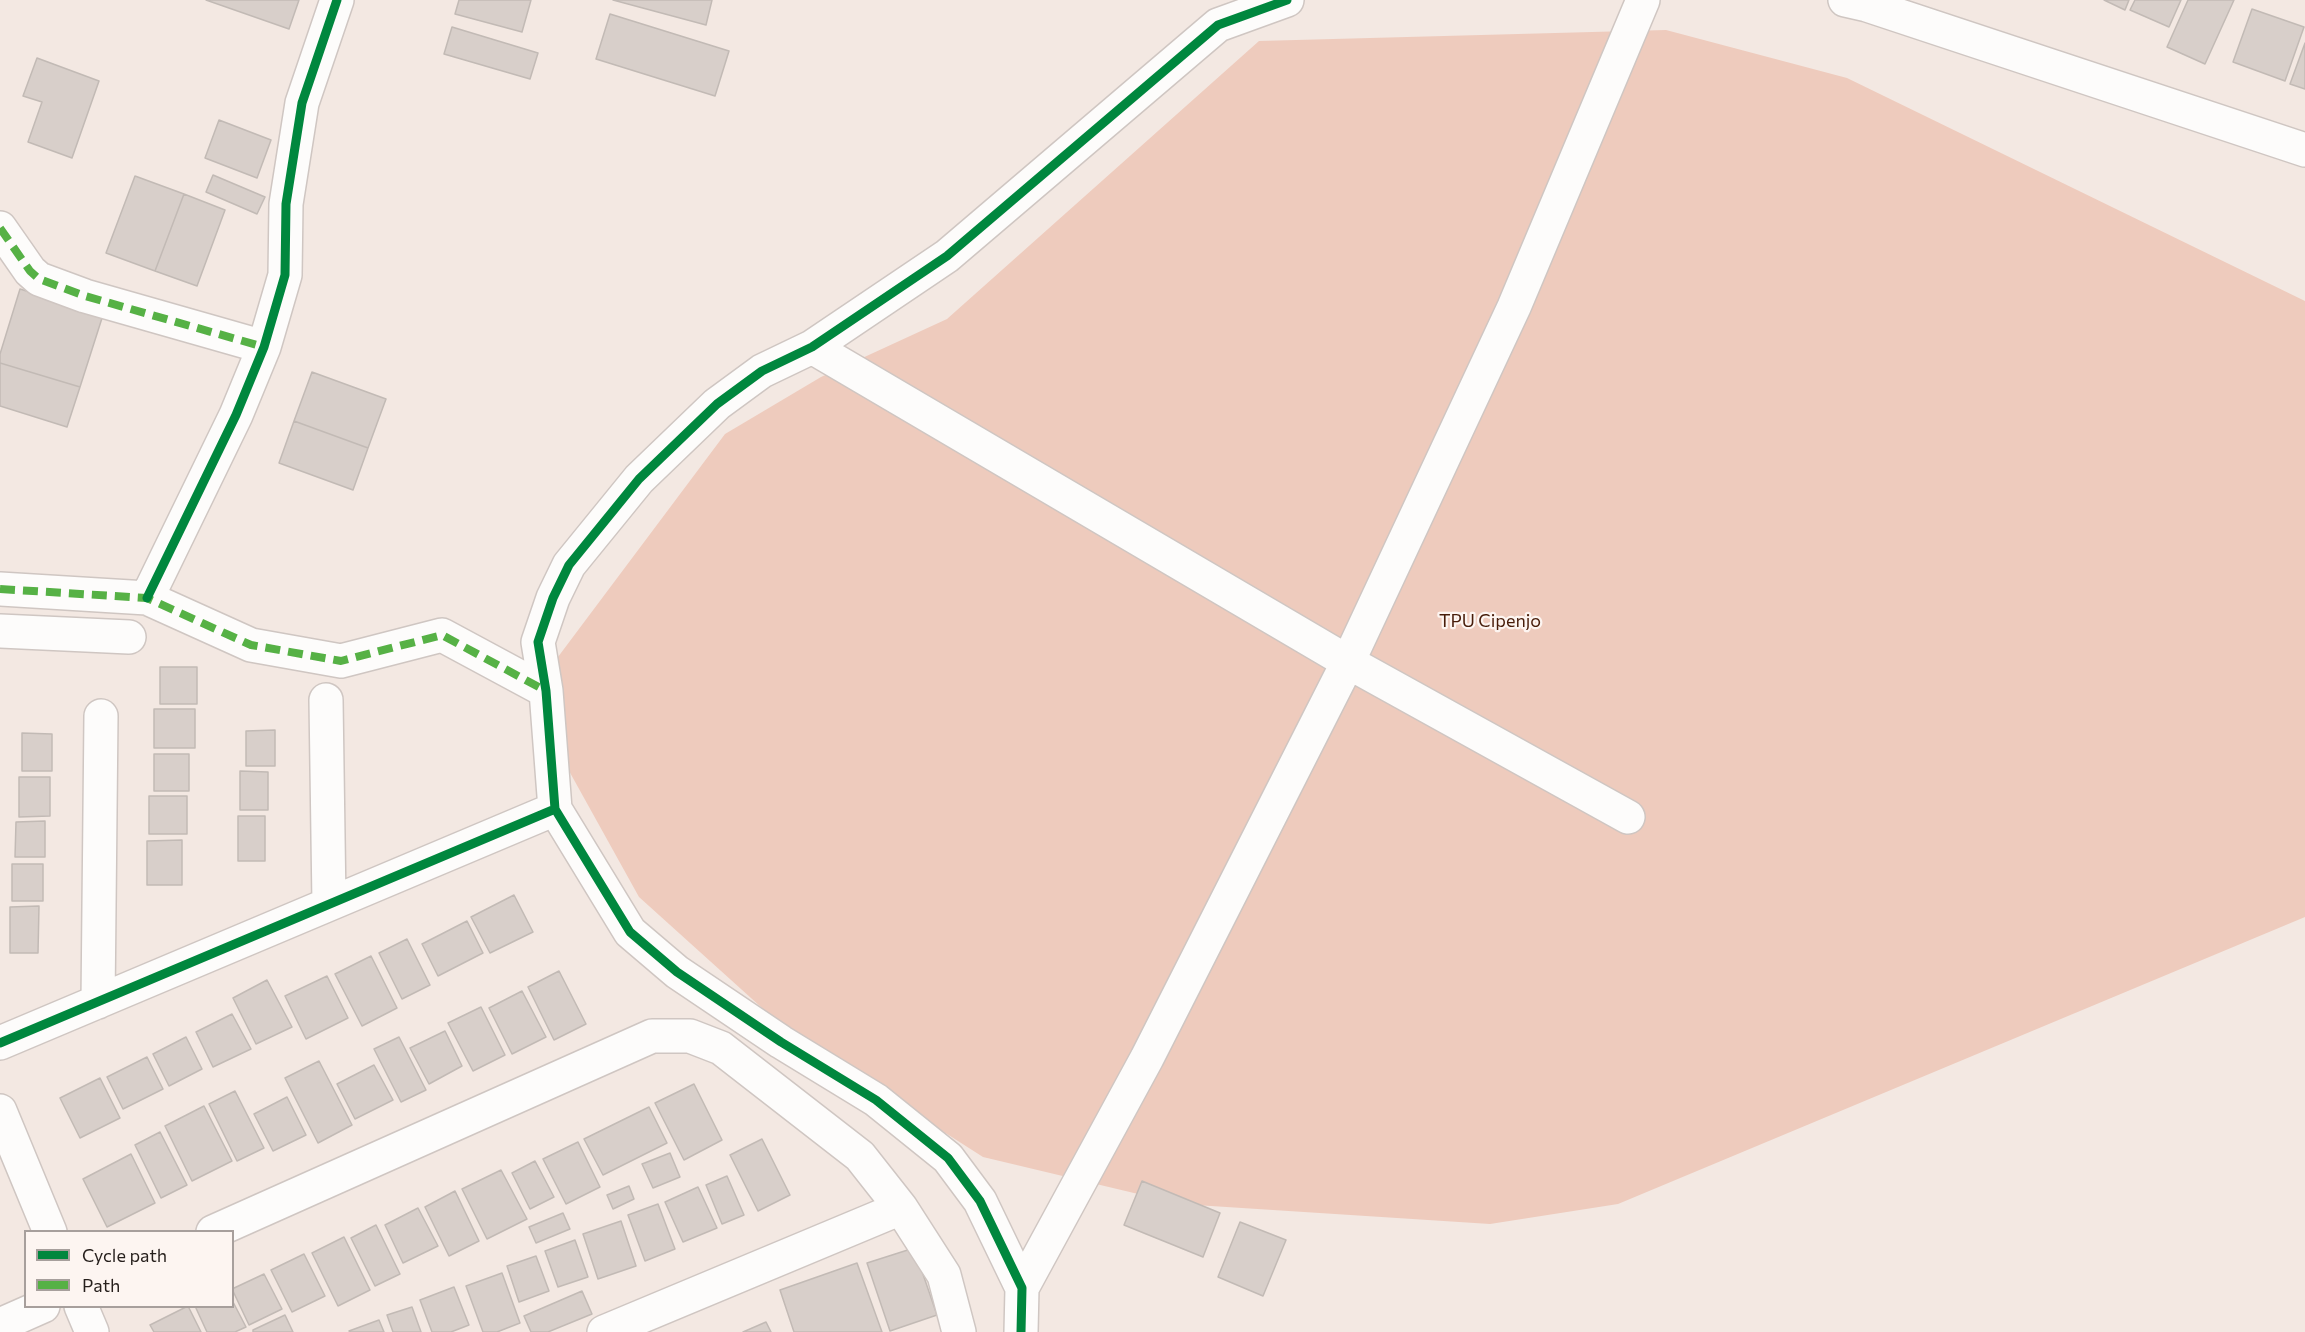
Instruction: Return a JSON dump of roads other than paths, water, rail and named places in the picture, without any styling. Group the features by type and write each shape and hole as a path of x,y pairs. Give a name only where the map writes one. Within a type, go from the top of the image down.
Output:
{"street":[{"path":"147,598 236,416 264,347 285,275 286,204 302,103 337,0"},
{"path":"1021,1332 1022,1288 980,1201 948,1158 876,1100 781,1042 677,972 630,932 555,809 546,691 538,642 553,598 569,565 639,479 717,404 762,372 812,347 947,256 1218,26 1287,0"},
{"path":"1022,1288 1147,1058 1348,662 1514,307 1642,0"},
{"path":"1860,2 2305,150"},
{"path":"0,228 30,271 39,279 85,296 264,347"},
{"path":"812,347 1348,662 1628,817"},
{"path":"0,589 147,598 251,645 341,661 442,635 546,691"},
{"path":"0,631 129,637"},
{"path":"326,700 329,904"},
{"path":"98,1002 101,716"},
{"path":"0,1043 555,809"},
{"path":"217,1230 652,1036 690,1036 721,1048 860,1156 901,1208 944,1275 959,1332"},
{"path":"0,1111 49,1230"},
{"path":"604,1332 901,1208"},
{"path":"0,1325 38,1308"},
{"path":"82,1308 92,1332"}],"park label":[{"name":"TPU Cipenjo","path":"1490,621"}]}
